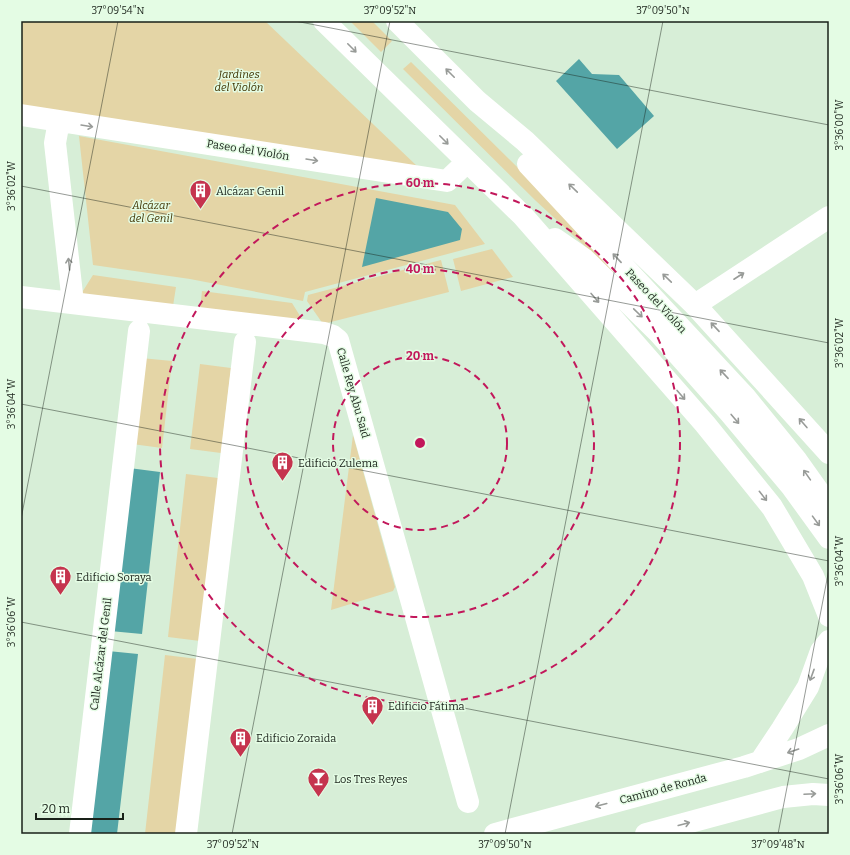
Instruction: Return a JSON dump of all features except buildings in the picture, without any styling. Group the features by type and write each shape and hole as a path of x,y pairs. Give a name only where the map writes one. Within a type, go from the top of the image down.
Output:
{"main road":[{"name":"Paseo del Violón","path":"324,21 523,216 705,424 772,507 813,576 829,616"},
{"name":"Paseo del Violón","path":"397,21 477,101 525,142 695,305 829,453"},
{"name":"Paseo del Violón","path":"477,101 516,151 745,397 797,461 829,506"},
{"name":"Paseo del Violón","path":"21,115 447,181 467,162"},
{"path":"59,121 55,143 73,303"},
{"name":"Paseo del Violón","path":"523,216 584,259 659,333 730,413 792,487 829,538"},
{"path":"695,305 829,217"},
{"name":"Calle Rey Abu Said","path":"21,297 324,333 334,336 338,340 468,802"},
{"name":"Calle Alcázar del Genil","path":"80,834 139,331"},
{"path":"186,834 245,342"},
{"path":"760,762 808,687 821,651 829,641"},
{"name":"Camino de Ronda","path":"495,834 744,767 799,749 829,735"},
{"path":"646,834 782,797 813,794 829,795"}],"green space":[{"name":"Jardines del Violón","path":"21,21 265,21 418,167 21,105"},
{"path":"350,21 372,21 392,41 381,52"},
{"path":"411,62 619,268 614,273 536,201 403,69"},
{"name":"Alcázar del Genil","path":"79,136 455,205 485,244 305,292 303,301 190,279 93,265"},
{"path":"492,249 513,277 461,291 453,259"},
{"path":"441,260 449,292 323,324 307,301 308,295"},
{"path":"93,275 176,287 173,306 81,294"},
{"path":"202,291 292,303 305,324 200,310"},
{"path":"141,358 172,361 162,448 132,444"},
{"path":"200,364 231,368 221,453 190,449"},
{"path":"353,435 395,587 393,591 331,610"},
{"path":"186,474 218,478 200,641 168,637"},
{"path":"165,655 198,659 178,834 145,834"}],"water":[{"path":"579,59 592,74 619,75 654,116 617,149 556,81"},
{"path":"376,198 448,212 462,229 460,240 362,267"},
{"path":"129,468 160,472 142,634 110,631"},
{"path":"108,651 138,654 117,834 87,834"}],"place":[{"name":"Alcázar Genil","path":"201,210"},
{"name":"Edificio Zulema","path":"282,482"},
{"name":"Edificio Soraya","path":"61,596"},
{"name":"Edificio Fátima","path":"373,726"},
{"name":"Edificio Zoraida","path":"240,758"},
{"name":"Los Tres Reyes","path":"319,798"}]}
